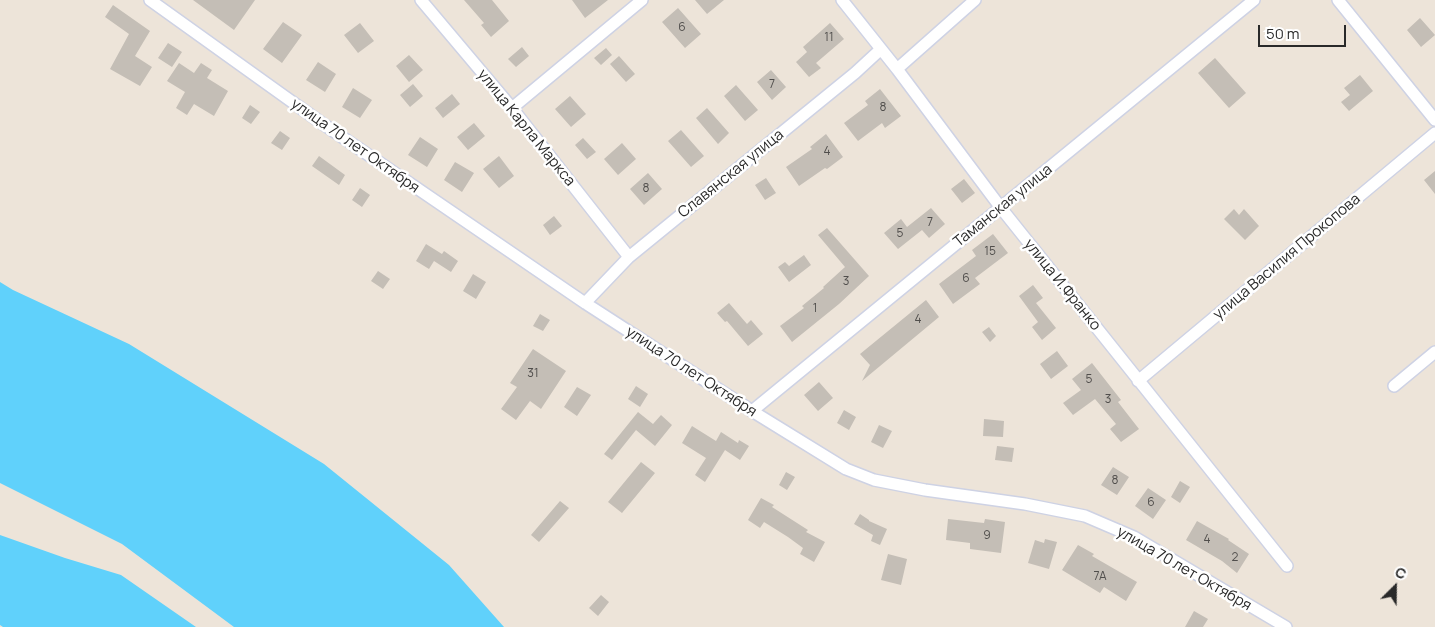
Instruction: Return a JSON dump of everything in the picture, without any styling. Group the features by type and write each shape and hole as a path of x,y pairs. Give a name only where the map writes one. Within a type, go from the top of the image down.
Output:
{"street":[{"name":"улица 70 лет Октября","path":"150,0 323,124 585,303 752,411 846,469 874,480 925,490 1024,504 1086,516 1134,537 1286,627"},
{"name":"улица Карла Маркса","path":"421,0 512,108 629,258"},
{"path":"512,108 642,0"},
{"name":"улица И.Франко","path":"842,0 897,69 1001,208 1287,566"},
{"path":"897,69 975,0"},
{"name":"Таманская улица","path":"752,411 1254,0"},
{"path":"1338,0 1435,120"},
{"name":"Славянская улица","path":"585,303 629,258 848,79 881,49"},
{"name":"улица Василия Прокопова","path":"1138,381 1435,133"},
{"path":"1394,386 1435,352"}],"water":[{"path":"0,282 13,290 129,344 324,464 449,565 504,627 234,627 122,544 0,483"},
{"path":"0,535 121,575 196,627 3,627 0,625"}],"building":[{"path":"193,0 255,0 234,30"},
{"path":"464,0 492,0 509,21 491,37 481,25 484,23"},
{"path":"572,0 608,0 585,18"},
{"path":"695,0 724,0 707,14"},
{"path":"113,5 150,31 135,56 152,67 140,86 110,69 129,34 105,17"},
{"path":"678,8 701,34 685,48 662,22"},
{"path":"1420,18 1435,35 1421,47 1407,30"},
{"path":"283,22 302,35 282,63 263,49"},
{"path":"360,23 374,41 358,53 344,35"},
{"path":"830,23 844,39 816,63 821,68 809,77 796,62 807,52 803,47"},
{"path":"168,43 182,52 172,67 158,58"},
{"path":"522,47 529,56 516,67 508,59"},
{"path":"606,48 612,55 601,65 594,58"},
{"path":"409,55 423,70 409,82 396,66"},
{"path":"619,56 635,74 626,82 610,64"},
{"path":"1215,58 1246,93 1229,108 1198,73"},
{"path":"318,62 336,74 325,92 306,80"},
{"path":"179,63 194,73 201,63 212,70 207,78 228,91 214,116 194,104 187,115 176,108 185,92 167,81"},
{"path":"771,70 786,87 772,100 757,82"},
{"path":"1360,75 1373,91 1349,111 1341,102 1350,95 1344,88"},
{"path":"413,84 423,96 410,107 400,95"},
{"path":"736,85 758,110 745,121 724,96"},
{"path":"353,88 372,100 360,118 342,107"},
{"path":"880,89 901,116 885,128 882,123 858,141 844,123 868,105 865,101"},
{"path":"452,94 460,104 443,118 435,108"},
{"path":"570,96 586,114 571,127 555,109"},
{"path":"250,105 260,112 251,124 242,118"},
{"path":"707,108 729,133 718,144 696,118"},
{"path":"474,123 485,136 468,150 457,137"},
{"path":"681,130 704,156 691,167 668,141"},
{"path":"280,131 290,138 282,150 271,143"},
{"path":"826,134 843,157 799,186 786,167 812,149 810,147"},
{"path":"420,137 438,149 427,167 408,155"},
{"path":"583,138 596,152 587,159 575,145"},
{"path":"622,143 636,159 618,175 604,159"},
{"path":"319,156 345,175 339,185 312,166"},
{"path":"499,156 514,176 499,188 483,169"},
{"path":"455,162 474,173 462,192 444,180"},
{"path":"1435,171 1435,194 1424,180"},
{"path":"648,173 662,189 644,205 630,189"},
{"path":"766,178 776,193 765,200 755,185"},
{"path":"964,179 975,193 962,203 951,189"},
{"path":"360,188 370,195 362,207 352,200"},
{"path":"931,208 945,224 929,238 922,230 898,249 884,233 901,219 907,227"},
{"path":"1234,209 1239,215 1244,209 1259,226 1245,240 1224,219"},
{"path":"554,216 562,226 550,235 543,225"},
{"path":"827,228 869,276 839,304 792,342 780,326 804,308 802,306 845,267 818,235"},
{"path":"993,234 1008,253 975,278 980,284 953,304 939,284 976,256 972,250"},
{"path":"426,244 442,254 444,251 458,261 451,272 434,261 429,269 416,261"},
{"path":"804,255 811,265 789,282 778,267 785,262 789,266"},
{"path":"378,271 390,279 383,289 371,281"},
{"path":"473,274 486,282 476,299 463,291"},
{"path":"1033,285 1043,298 1036,303 1056,328 1042,340 1032,327 1038,322 1019,296"},
{"path":"926,300 939,317 862,381 870,365 860,354"},
{"path":"729,303 747,324 751,320 763,334 748,346 727,321 725,322 717,313"},
{"path":"540,314 550,320 543,331 533,326"},
{"path":"989,327 996,336 990,342 982,332"},
{"path":"533,349 566,371 541,409 530,401 516,420 501,409 517,387 510,383"},
{"path":"1057,351 1068,366 1051,379 1040,364"},
{"path":"1092,363 1121,400 1118,402 1139,429 1121,442 1110,429 1116,424 1095,399 1073,415 1063,403 1081,390 1072,379"},
{"path":"819,382 833,398 818,411 804,395"},
{"path":"636,386 648,394 640,407 628,399"},
{"path":"577,387 591,395 577,416 564,407"},
{"path":"844,410 856,417 849,430 837,423"},
{"path":"638,412 653,424 661,415 672,425 655,446 636,430 612,460 604,454"},
{"path":"984,419 1004,421 1003,437 983,436"},
{"path":"879,425 892,431 883,448 871,442"},
{"path":"692,426 716,441 721,432 738,443 739,440 749,446 740,460 725,450 705,482 695,475 706,458 682,443"},
{"path":"997,446 1014,448 1012,462 995,460"},
{"path":"641,462 655,473 622,513 608,502"},
{"path":"1113,467 1129,477 1117,495 1101,485"},
{"path":"786,472 795,477 787,490 779,485"},
{"path":"1180,481 1190,487 1180,503 1171,497"},
{"path":"1148,488 1166,500 1153,519 1135,506"},
{"path":"761,498 774,505 772,507 808,530 806,532 825,542 814,562 800,554 803,548 788,537 764,522 760,528 748,520"},
{"path":"560,501 569,508 539,542 531,535"},
{"path":"860,514 869,521 887,529 880,545 871,541 873,535 854,524"},
{"path":"948,519 984,523 985,519 1005,522 1001,553 970,549 970,543 946,540"},
{"path":"1197,521 1229,539 1249,554 1237,573 1222,561 1186,540"},
{"path":"1045,539 1057,542 1049,569 1028,563 1035,540 1044,543"},
{"path":"1078,545 1094,554 1092,556 1137,582 1126,601 1104,587 1100,593 1062,570"},
{"path":"888,554 907,559 901,585 881,580"},
{"path":"601,595 609,602 598,616 589,608"},
{"path":"1194,611 1208,619 1203,627 1185,627"}]}
